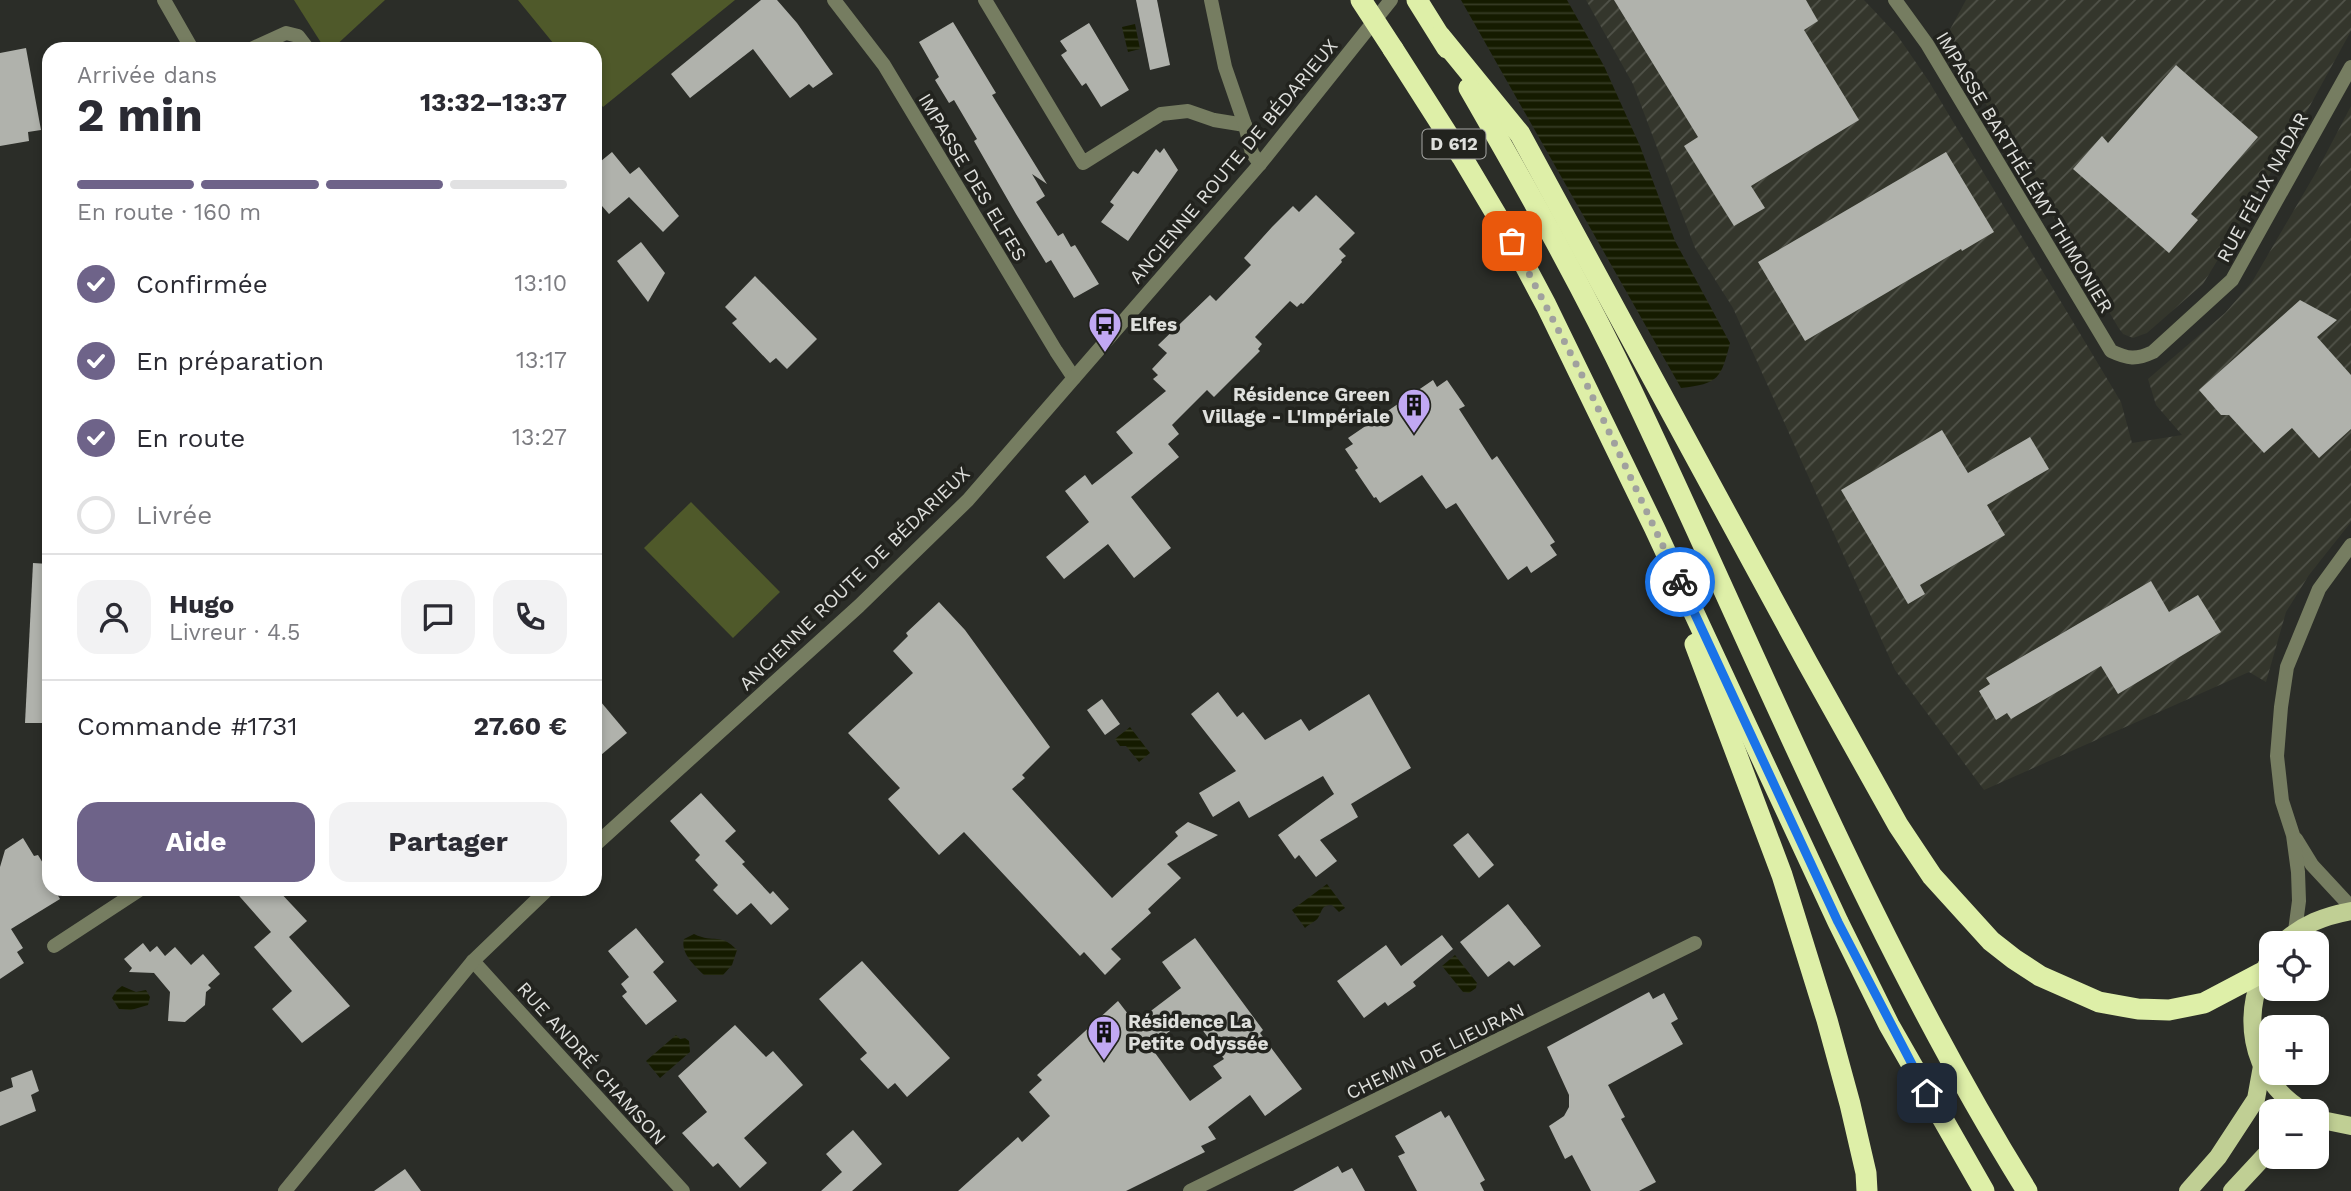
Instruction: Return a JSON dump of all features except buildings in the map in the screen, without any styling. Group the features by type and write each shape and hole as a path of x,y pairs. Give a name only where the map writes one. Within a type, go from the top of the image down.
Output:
{"highway":[{"name":"D 612","path":"1361,0 1435,114 1512,241 1586,383 1844,934 1902,1048 1984,1191"},
{"name":"D 612","path":"1417,0 1568,262 1631,389 1863,891 1945,1051 2027,1191"},
{"path":"1440,36 1520,134 1885,801 1932,876 1992,941 2014,959 2040,976 2099,1002 2138,1009 2169,1010 2204,1003 2259,968"},
{"path":"1675,571 1697,652 1757,802 1798,926 1850,1104 1866,1173 1867,1191"}],"main road":[{"path":"2299,931 2323,916 2351,909"},
{"path":"2259,984 2252,1004 2252,1036 2259,1057"},
{"path":"2188,1191 2218,1157 2256,1099 2259,1082"},
{"path":"2274,1085 2289,1099"},
{"path":"2329,1121 2351,1126"},
{"path":"2232,1191 2259,1163"}],"street":[{"path":"164,0 188,42"},
{"name":"IMPASSE DES ELFES","path":"834,0 884,65 1074,377"},
{"path":"985,0 1083,163 1161,114 1188,111 1214,120 1245,125"},
{"path":"1211,0 1226,67 1252,153 1260,164"},
{"name":"ANCIENNE ROUTE DE BÉDARIEUX","path":"602,839 859,606 968,500 1260,164 1391,0"},
{"name":"IMPASSE BARTHÉLÉMY THIMONIER","path":"1895,0 1927,44 2111,351 2126,358"},
{"path":"266,42 286,33 298,36 303,42"},
{"name":"RUE FÉLIX NADAR","path":"2126,358 2138,359 2153,352 2232,280 2351,67"},
{"path":"2291,931 2299,901 2293,835 2282,801 2277,755 2287,667 2319,589 2351,545"},
{"path":"2293,835 2312,865 2351,909"},
{"path":"54,946 130,896"},
{"path":"285,1191 473,961 541,896"},
{"name":"CHEMIN DE LIEURAN","path":"1190,1191 1695,943"},
{"name":"RUE ANDRÉ CHAMSON","path":"473,961 683,1191"}],"shaded area":[{"path":"1461,0 1567,0 1604,66 1640,146 1675,241 1730,343 1721,372 1711,381 1681,388"},
{"path":"1586,0 1864,0 1897,35 1928,80 2121,402 2132,443 2182,435 2156,405 2148,379 2225,313 2252,282 2318,169 2351,106 2351,522 2309,575 2286,612 2266,682 2249,672 1984,790 1895,670 1733,308 1695,248 1633,84"},
{"path":"1966,0 2351,0 2351,31 2296,131 2203,284 2147,333 2133,338 2123,334 2118,327 1946,37"},
{"path":"1135,24 1140,49 1128,52 1122,27"},
{"path":"1130,727 1150,753 1139,762 1126,746 1120,746 1115,739"},
{"path":"1327,884 1345,908 1339,912 1332,905 1326,906 1317,919 1305,928 1292,910"},
{"path":"694,934 726,941 737,950 732,965 723,975 704,975 689,959 684,949 684,939"},
{"path":"1455,955 1477,983 1476,988 1469,993 1463,992 1442,966"},
{"path":"122,986 136,992 146,990 150,997 148,1005 131,1010 119,1009 112,998"},
{"path":"676,1035 689,1041 690,1052 660,1078 646,1061"}],"green space":[{"path":"294,0 385,0 340,42 321,42"},
{"path":"518,0 735,0 603,107 602,42 552,42"},
{"path":"691,502 780,592 733,638 644,548"}],"way so far":[{"path":"1512,241 1586,383 1680,582"}],"place":[{"name":"Elfes","path":"1105,354"},
{"name":"Résidence Green Village - L'Impériale","path":"1414,435"},
{"name":"Résidence La Petite Odyssée","path":"1104,1062"}],"route":[{"path":"1680,582 1838,922 1889,1025 1927,1093"}]}
